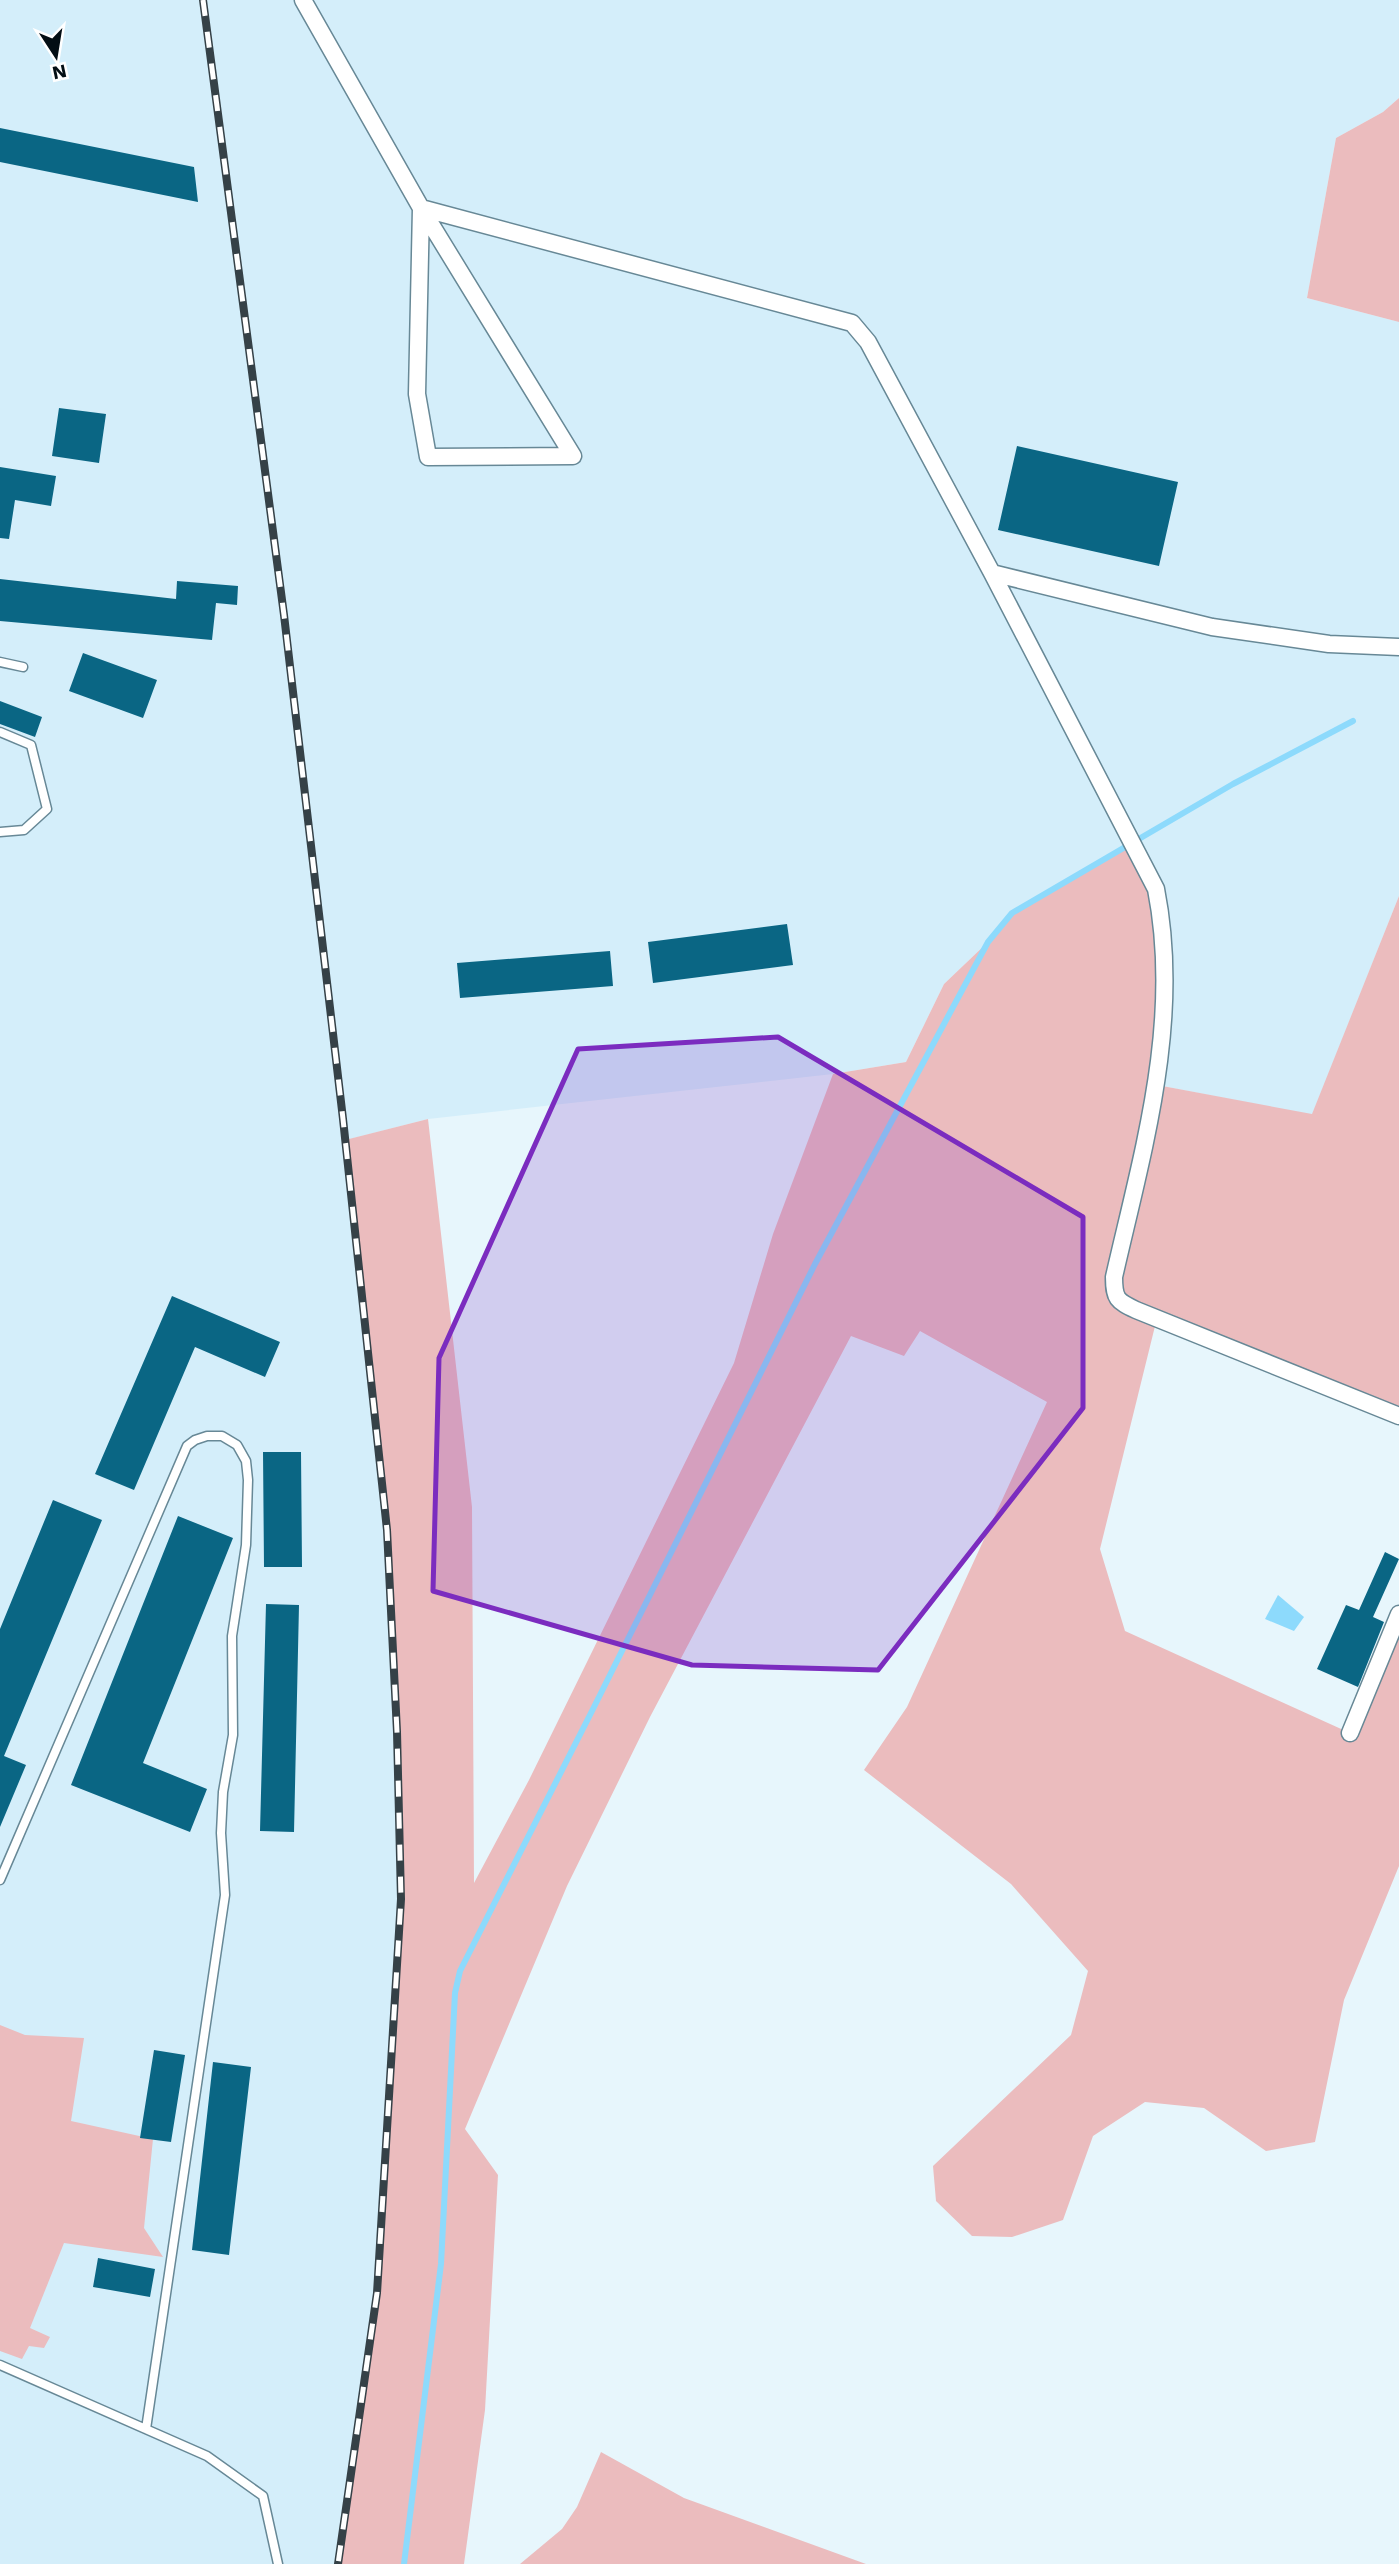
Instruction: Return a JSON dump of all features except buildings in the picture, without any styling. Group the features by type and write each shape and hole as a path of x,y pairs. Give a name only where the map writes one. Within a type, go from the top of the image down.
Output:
{"street":[{"path":"303,0 421,208 573,456 428,457 417,394 421,208"},
{"path":"421,208 852,323 868,342 992,573 1156,889 1162,918 1165,988 1162,1046 1153,1105 1114,1277 1114,1292 1120,1302 1136,1310 1399,1416"},
{"path":"992,573 1212,627 1329,644 1399,647"},
{"path":"1350,1733 1399,1614"}],"lane":[{"path":"0,662 23,667"},
{"path":"0,732 31,745 47,809 24,830 0,832"},
{"path":"0,1880 187,1447 206,1436 222,1436 237,1445 242,1453 246,1461 248,1480 246,1545 236,1595 232,1636 233,1735 223,1791 221,1833 225,1895 146,2429"},
{"path":"0,2365 207,2456 263,2496 278,2564"}],"highlighted area":[{"path":"778,1037 1083,1217 1083,1408 878,1670 692,1665 433,1591 439,1358 578,1049"}],"shaded area":[{"path":"0,0 1399,0 1399,98 1383,112 1336,138 1307,298 1399,322 1399,896 1312,1115 1157,1085 1012,913 988,942 944,984 906,1062 833,1074 428,1119 346,1140 387,1530 397,1732 401,1899 377,2293 338,2564 0,2564"},
{"path":"1399,98 1399,322 1307,298 1336,138 1383,112"},
{"path":"1132,842 1162,918 1157,1085 1312,1114 1399,896 1399,1416 1157,1318 1100,1549 1125,1631 1350,1733 1399,1614 1399,1866 1344,2000 1315,2142 1266,2151 1204,2108 1145,2102 1093,2136 1063,2220 1012,2237 972,2236 936,2201 933,2166 1071,2035 1088,1971 1011,1884 864,1770 907,1707 1047,1402 920,1331 904,1356 851,1336 650,1717 567,1886 465,2129 498,2175 485,2410 464,2564 338,2564 377,2293 401,1899 397,1732 387,1530 345,1140 428,1119 472,1507 474,1883 529,1780 734,1363 773,1234 833,1074 906,1062 944,984 988,942 1012,913"},
{"path":"0,2025 25,2035 84,2038 71,2121 153,2139 144,2228 163,2257 64,2243 30,2328 50,2337 44,2348 29,2346 22,2359 0,2351"},
{"path":"601,2452 684,2498 866,2564 520,2564 562,2529 577,2507"}],"water":[{"path":"1278,1595 1304,1617 1294,1631 1265,1619"}],"waterway":[{"path":"404,2564 441,2264 455,1993 460,1971 815,1264 988,942 1012,913 1233,784 1353,721"}],"railway":[{"path":"203,0 284,615 343,1119 387,1530 397,1732 401,1899 377,2293 338,2564"}]}
